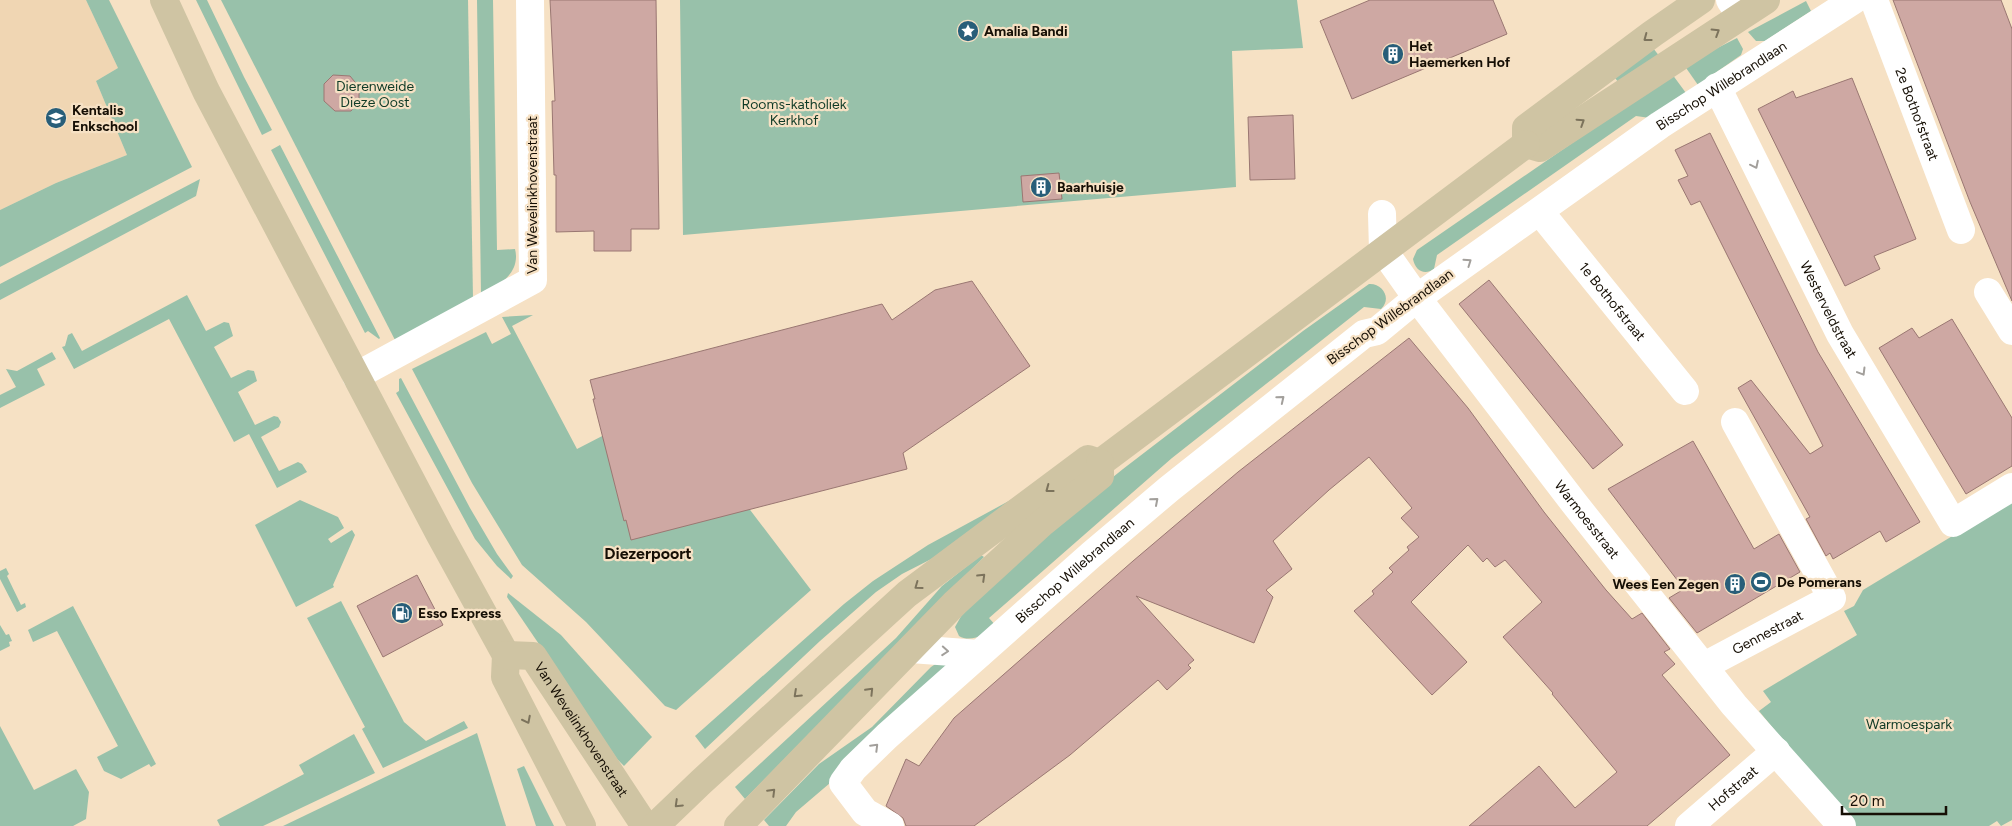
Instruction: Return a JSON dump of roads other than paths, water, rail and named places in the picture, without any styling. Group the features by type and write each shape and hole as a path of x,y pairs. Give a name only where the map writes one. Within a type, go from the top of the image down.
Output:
{"main road":[{"path":"164,0 206,91 356,376 506,654 505,677 582,826"},
{"path":"1526,144 1526,128 1701,0"},
{"path":"1526,144 1540,148 1736,8 1766,0"},
{"path":"1100,463 1526,144"},
{"path":"656,826 700,782 907,594 1088,459 1100,463"},
{"path":"738,826 992,568 1041,524 1100,476 1100,463"},
{"name":"Van Wevelinkhovenstraat","path":"506,654 533,656 645,826"}],"street":[{"name":"Van Wevelinkhovenstraat","path":"356,376 534,280 530,0"},
{"name":"Bisschop Willebrandlaan","path":"890,826 865,812 843,783 853,770 887,736 979,654 1169,489 1364,334 1377,330 1417,298 1660,125 1854,0"},
{"name":"2e Bothofstraat","path":"1874,0 1961,230"},
{"name":"Westerveldstraat","path":"1717,88 1840,334 1953,523 2012,487"},
{"name":"1e Bothofstraat","path":"1540,212 1685,391"},
{"path":"1382,214 1383,250"},
{"name":"Warmoesstraat","path":"1383,250 1417,298 1574,502 1734,705 1842,826"},
{"path":"1988,292 2012,332"},
{"name":"Gennestraat","path":"1704,666 1832,598 1735,422"},
{"path":"911,649 979,654"},
{"name":"Hofstraat","path":"1689,826 1776,751"}],"place":[{"name":"Amalia Bandi","path":"968,31"},
{"name":"Het Haemerken Hof","path":"1393,54"},
{"name":"Kentalis Enkschool","path":"56,118"},
{"name":"Baarhuisje","path":"1041,187"},
{"name":"De Pomerans","path":"1761,582"},
{"name":"Wees Een Zegen","path":"1735,584"},
{"name":"Esso Express","path":"402,613"}],"district":[{"name":"Diezerpoort","path":"648,553"}],"park label":[{"name":"Dierenweide Dieze Oost","path":"375,94"},
{"name":"Rooms-katholiek Kerkhof","path":"794,112"},
{"name":"Warmoespark","path":"1909,724"}]}
